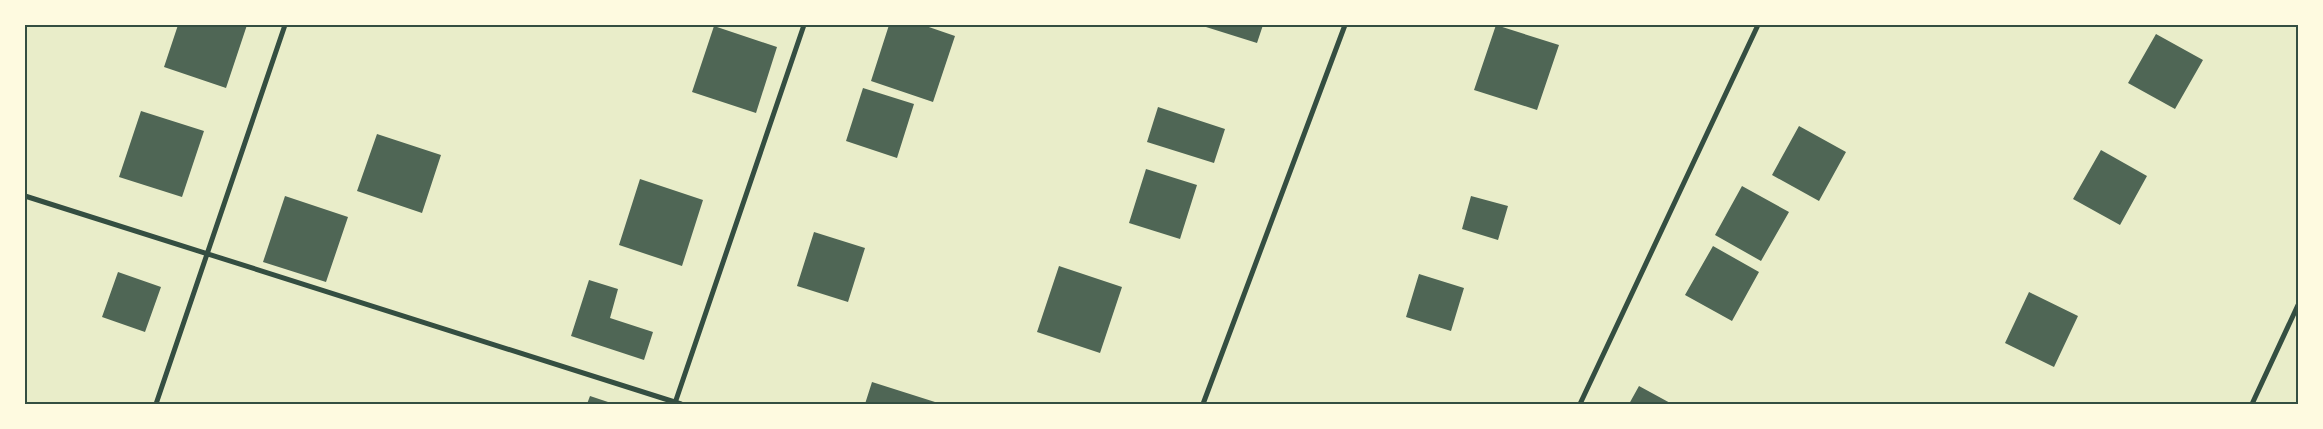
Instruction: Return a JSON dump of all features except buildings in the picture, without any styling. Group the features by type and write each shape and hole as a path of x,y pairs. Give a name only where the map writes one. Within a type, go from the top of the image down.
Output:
{"street":[{"path":"156,404 285,25"},
{"path":"25,196 677,403 804,25"},
{"path":"1202,404 1345,25"},
{"path":"1580,404 1758,25"},
{"path":"2252,404 2298,305"}]}
